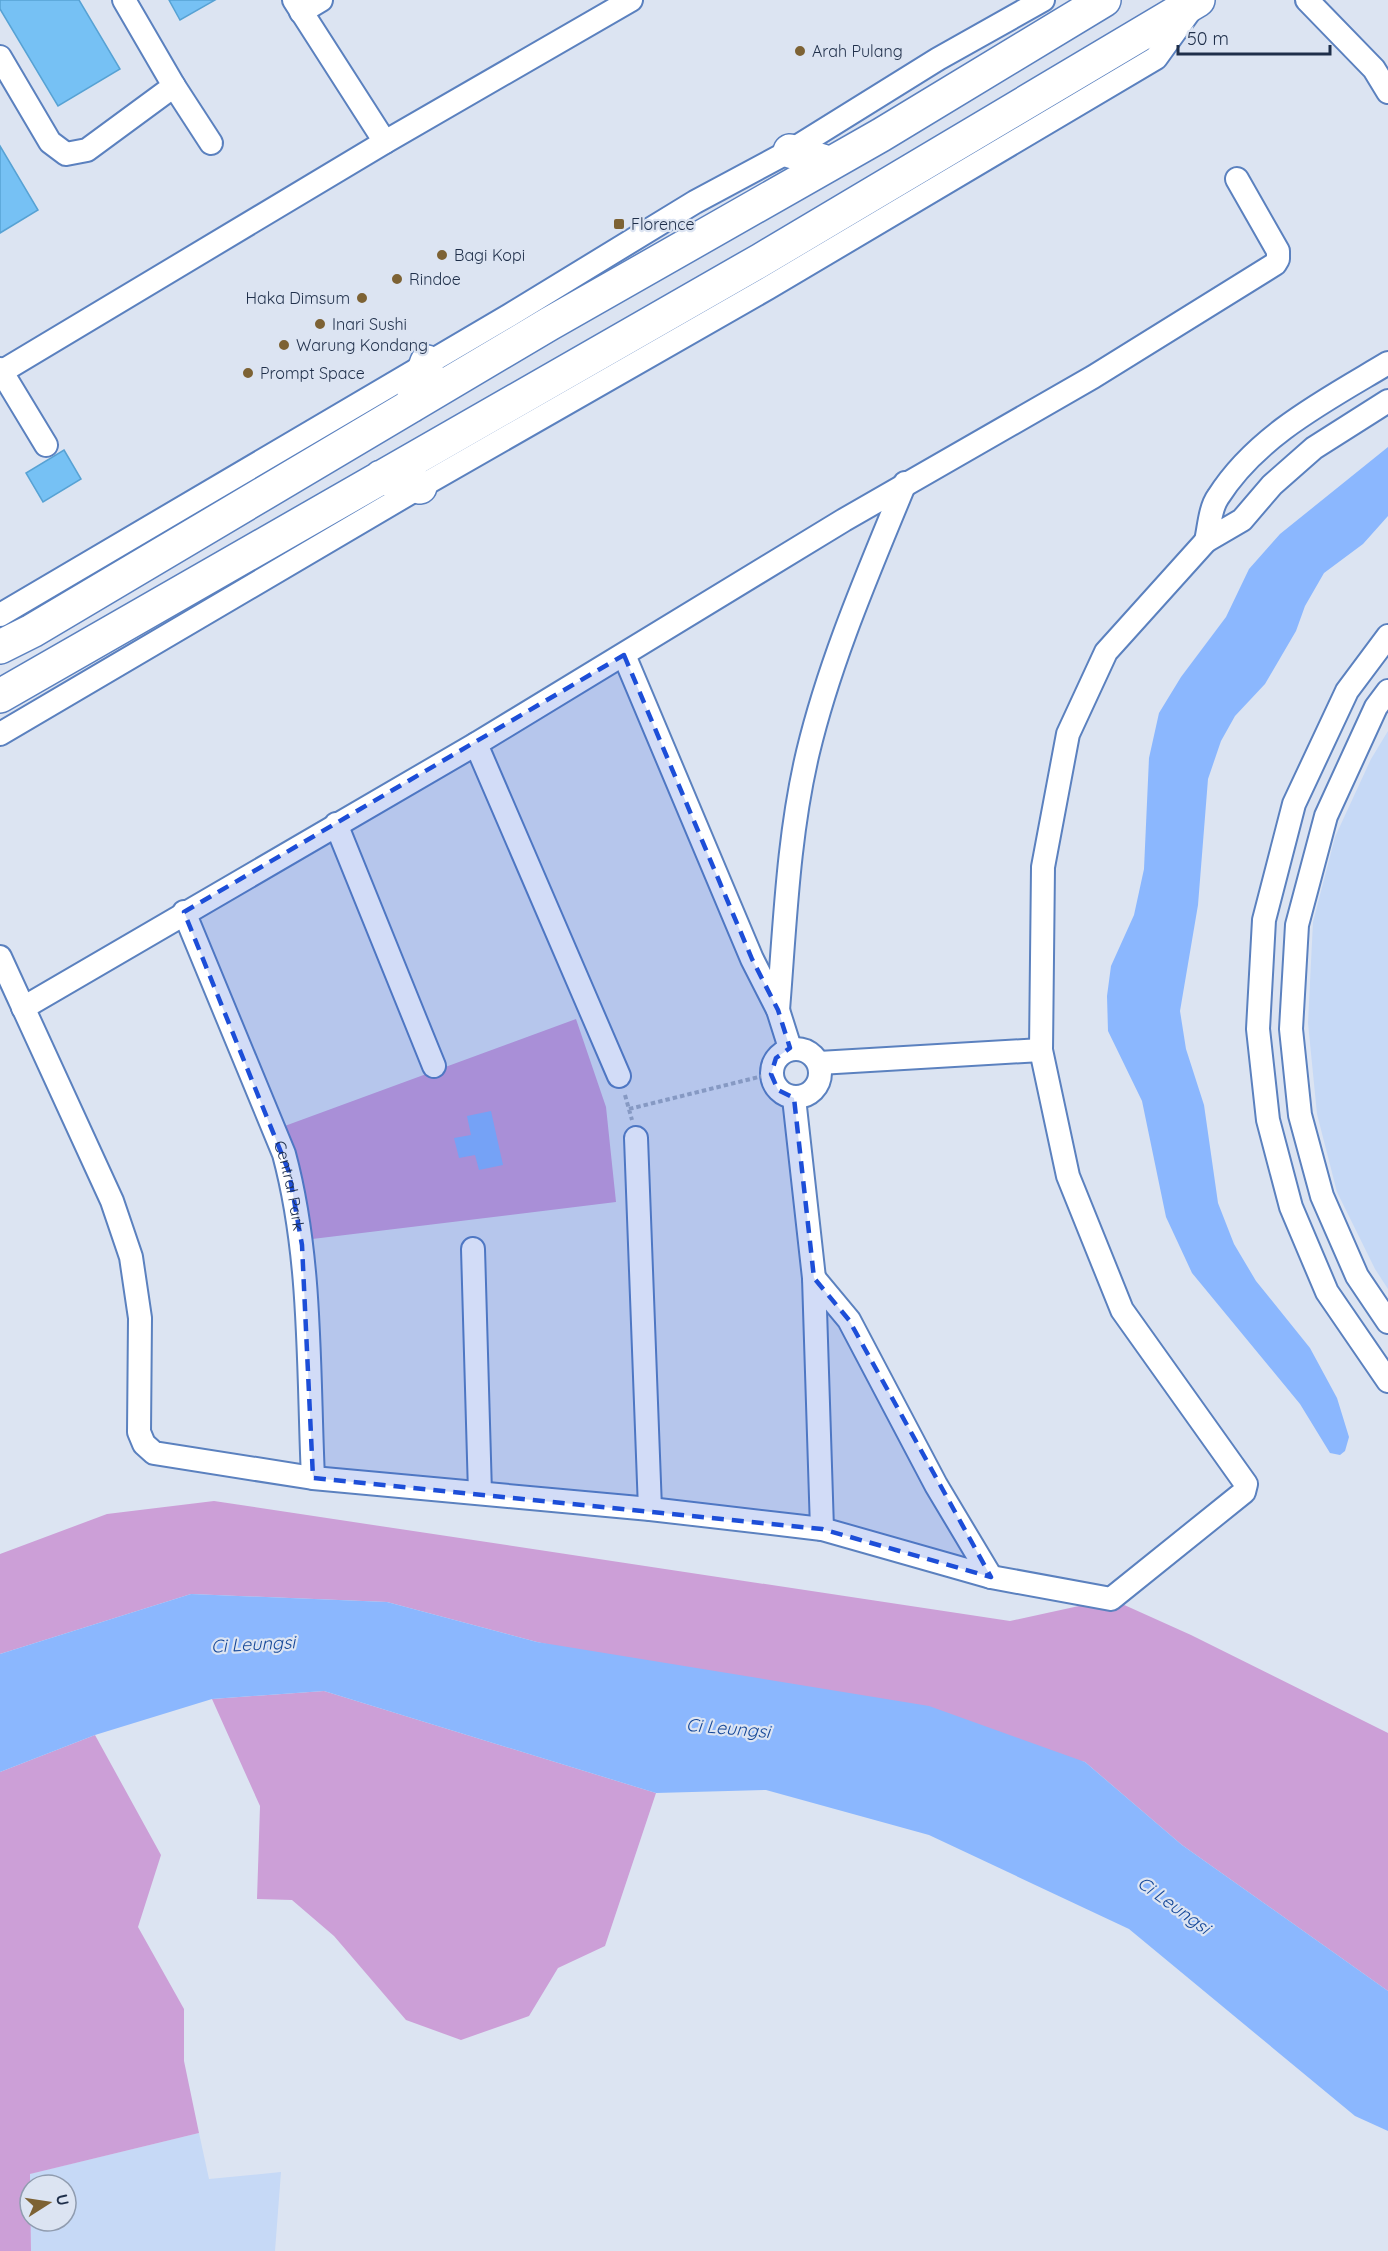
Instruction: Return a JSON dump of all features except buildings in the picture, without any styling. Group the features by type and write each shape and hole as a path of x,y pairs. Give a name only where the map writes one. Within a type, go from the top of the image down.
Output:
{"street":[{"path":"124,0 174,86 211,143"},
{"path":"321,0 298,6 385,142"},
{"path":"0,615 510,315 695,202 790,151 938,59 1043,0"},
{"path":"0,647 32,631 411,406 829,163 882,135 1104,0"},
{"path":"0,696 761,260 1198,0"},
{"path":"0,734 420,487 768,288 1156,58 1198,0"},
{"path":"1307,0 1374,69 1388,92"},
{"path":"46,445 1,371 624,2"},
{"path":"0,57 51,142 66,154 87,150 174,86"},
{"path":"790,151 829,163"},
{"path":"24,1008 184,912 476,744 905,483 1093,376 1275,264 1278,251 1237,179"},
{"path":"411,406 427,362"},
{"path":"1206,542 1216,498 1251,456 1298,418 1388,363"},
{"path":"0,957 112,1201 131,1257 140,1318 139,1432 144,1444 154,1453 313,1478 650,1509 822,1529 991,1578 1111,1599 1244,1492 1246,1484 1122,1310 1068,1176 1041,1050 1043,867 1068,734 1107,652 1206,542 1242,520 1272,485 1314,448 1388,401"},
{"path":"381,477 420,487"},
{"path":"778,1010 790,864 808,752 851,619 905,483"},
{"path":"1388,636 1347,691 1294,804 1264,920 1258,1029 1268,1120 1291,1207 1327,1292 1388,1381"},
{"path":"624,655 752,959 778,1010 790,1048"},
{"path":"1388,691 1376,707 1326,816 1297,925 1291,1029 1300,1114 1322,1196 1357,1276 1388,1322"},
{"path":"476,744 618,1076"},
{"path":"336,824 434,1066"},
{"name":"Central Park","path":"184,912 284,1154 289,1172 302,1245 313,1478"},
{"path":"790,1048 807,1050 819,1063 820,1080 810,1094 794,1098 778,1090 771,1074 776,1058 790,1048"},
{"path":"819,1063 1041,1050"},
{"path":"794,1098 814,1278 822,1529"},
{"path":"636,1138 650,1509"},
{"path":"472,1249 480,1493"},
{"path":"814,1278 849,1320 936,1485 991,1578"}],"path":[{"path":"629,1109 771,1074"},
{"path":"618,1076 636,1138"}],"highlighted area":[{"path":"624,655 752,959 778,1010 790,1048 776,1058 771,1074 778,1090 794,1098 814,1278 849,1320 991,1577 822,1529 313,1478 302,1245 289,1172 184,912"}],"shaded area":[{"path":"1388,731 1388,1289 1375,1269 1337,1192 1317,1114 1308,1023 1313,922 1335,837 1371,759"},
{"path":"576,1019 606,1107 616,1202 304,1240 282,1127"},
{"path":"214,1501 1010,1621 1111,1599 1191,1635 1388,1733 1388,1991 1182,1845 1085,1762 537,1642 387,1602 191,1594 0,1654 0,1554 107,1514"},
{"path":"324,1691 656,1793 605,1946 558,1968 529,2016 461,2040 406,2020 334,1936 292,1900 257,1899 260,1806 212,1699"},
{"path":"95,1735 161,1855 138,1927 184,2009 184,2061 199,2133 34,2173 18,2173 18,2233 31,2233 31,2251 0,2251 0,1772"},
{"path":"199,2133 209,2179 281,2172 275,2251 31,2251 30,2233 78,2233 78,2173 33,2173"}],"water":[{"path":"1388,447 1388,516 1363,544 1324,573 1305,606 1296,631 1265,684 1235,716 1221,741 1208,779 1198,905 1180,1011 1186,1049 1204,1105 1218,1203 1234,1244 1256,1281 1310,1348 1337,1398 1349,1437 1345,1451 1340,1455 1330,1453 1300,1404 1192,1273 1166,1217 1142,1101 1108,1031 1107,996 1111,966 1134,915 1144,869 1149,758 1159,713 1181,677 1226,617 1249,569 1280,534"},
{"path":"491,1111 503,1165 479,1170 475,1155 459,1158 454,1138 471,1135 467,1116"},
{"name":"Ci Leungsi","path":"191,1594 387,1602 537,1642 929,1706 1085,1762 1182,1845 1388,1991 1388,2131 1355,2116 1129,1929 929,1835 766,1790 656,1793 324,1691 212,1699 95,1735 0,1772 0,1654"}],"place":[{"name":"Arah Pulang","path":"800,51"},
{"name":"Florence","path":"619,224"},
{"name":"Bagi Kopi","path":"442,255"},
{"name":"Rindoe","path":"397,279"},
{"name":"Haka Dimsum","path":"362,298"},
{"name":"Inari Sushi","path":"320,324"},
{"name":"Warung Kondang","path":"284,345"},
{"name":"Prompt Space","path":"248,373"}]}
